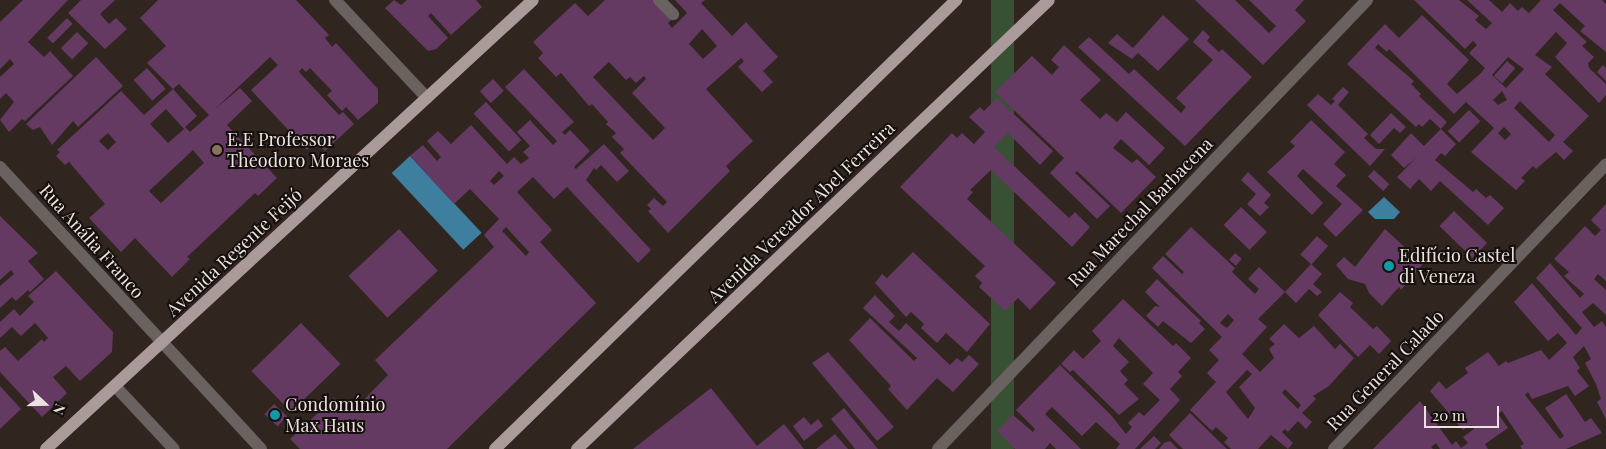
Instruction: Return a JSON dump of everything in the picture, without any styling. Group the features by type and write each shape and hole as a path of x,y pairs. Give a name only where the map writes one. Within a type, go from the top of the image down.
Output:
{"main road":[{"name":"Avenida Regente Feijó","path":"46,449 533,0"},
{"path":"495,449 956,0"},
{"name":"Avenida Vereador Abel Ferreira","path":"578,449 1049,0"}],"street":[{"path":"335,0 427,98"},
{"path":"659,0 672,14"},
{"name":"Rua Marechal Barbacena","path":"938,449 1367,0"},
{"name":"Rua General Calado","path":"1334,449 1606,164"},
{"name":"Rua Anália Franco","path":"0,167 261,449"},
{"path":"115,386 174,449"}],"green space":[{"path":"991,0 1014,0 1014,449 991,449"}],"water":[{"path":"410,156 482,233 463,250 392,173"},
{"path":"1384,197 1400,212 1394,219 1375,219 1368,212"}],"building":[{"path":"23,0 68,0 28,42 44,57 50,51 73,76 25,121 22,119 9,132 0,120 14,102 6,93 0,99 0,77 14,64 10,59 0,69 0,22"},
{"path":"81,0 115,0 100,14 109,24 116,18 127,29 105,49 68,13"},
{"name":"E.E Professor Theodoro Moraes","path":"158,0 296,0 329,35 325,38 332,47 336,43 378,89 378,103 358,120 346,107 342,111 327,95 332,91 310,68 306,72 302,68 299,72 339,115 343,112 354,124 325,151 316,142 307,150 251,90 278,65 270,57 214,110 240,88 252,101 227,125 277,178 258,196 255,193 187,257 190,259 172,277 135,238 121,252 89,218 105,204 69,162 65,165 56,156 60,152 57,150 121,91 144,115 173,89 147,63 166,46 140,18","holes":["179,84 209,115 190,132 185,127 197,116 173,89","166,109 184,129 168,143 150,124","108,133 116,142 108,150 99,141","193,150 204,163 161,203 149,191"]},
{"path":"394,0 401,5 407,0 476,0 482,7 451,35 431,13 428,16 448,38 436,49 428,51 385,8"},
{"path":"605,0 654,0 672,19 668,23 672,28 687,13 675,0 705,0 701,3 732,36 746,22 778,57 763,71 773,82 762,92 738,67 744,61 741,58 706,89 753,141 726,166 730,171 668,233 648,211 651,209 647,205 654,198 663,206 667,202 620,153 624,149 612,137 616,133 606,124 608,122 592,104 589,106 561,73 556,77 538,58 543,53 533,42 575,3 588,16","holes":["702,29 717,46 703,59 689,44","609,62 626,80 630,77 636,83 644,76 646,79 632,93 665,128 653,140 593,77"]},
{"path":"1195,0 1235,0 1269,33 1276,26 1249,0 1304,0 1295,10 1306,21 1263,65"},
{"path":"1414,0 1459,0 1479,16 1475,20 1486,29 1492,23 1467,0 1489,0 1502,12 1510,3 1518,11 1522,7 1529,13 1541,0 1602,0 1606,4 1606,52 1580,31 1585,26 1560,3 1553,10 1587,42 1582,46 1594,57 1588,63 1589,68 1606,84 1606,95 1599,103 1555,57 1567,43 1556,32 1535,55 1552,67 1545,74 1589,116 1563,142 1573,151 1564,160 1556,152 1536,169 1533,166 1521,178 1525,181 1516,190 1471,152 1494,128 1466,102 1454,114 1389,49 1387,52 1378,44 1375,48 1414,81 1411,84 1421,94 1419,96 1447,122 1441,129 1430,119 1422,127 1419,124 1416,127 1347,64 1385,24 1399,38 1422,15 1469,60 1447,84 1457,94 1485,68 1469,53 1477,45 1473,41 1465,49","holes":["1508,57 1524,69 1506,88 1492,75","1502,91 1507,100 1498,105 1493,100","1520,101 1555,135 1549,142 1514,108","1504,127 1511,134 1505,140 1498,133"]},
{"path":"1163,15 1189,39 1158,71 1138,53 1132,59 1108,43 1117,34 1133,48"},
{"path":"67,18 73,24 53,43 47,38"},
{"path":"1203,30 1210,37 1207,41 1219,52 1222,49 1252,77 1185,146 1078,47 1089,37 1129,74 1134,69 1181,113 1186,107 1176,98 1213,60 1193,42"},
{"path":"77,32 88,43 72,60 61,48"},
{"path":"1064,45 1101,80 1080,100 1100,119 1106,113 1117,122 1126,112 1165,148 1149,165 1121,139 1113,148 1132,163 1137,159 1156,177 1121,213 1077,171 1075,173 1110,206 1097,219 1050,173 1064,158 995,92 1032,56 1052,75 1059,67 1051,60"},
{"path":"96,57 123,86 78,127 73,121 52,145 40,127 33,130 26,124"},
{"path":"1507,61 1515,68 1502,83 1494,76"},
{"path":"1603,65 1606,68 1606,81 1597,72"},
{"path":"147,68 166,89 152,101 134,80"},
{"path":"524,69 574,122 562,132 565,135 570,130 590,151 574,167 576,169 604,144 629,171 617,182 601,165 596,170 594,168 586,180 651,250 638,263 567,187 554,199 533,177 517,192 552,230 540,242 596,303 447,449 300,449 290,439 334,398 351,413 388,375 375,360 494,247 484,235 499,219 470,189 454,204 410,156 423,145 437,161 441,157 427,141 438,131 451,144 471,125 507,164 514,157 521,164 529,158 523,152 530,146 517,132 530,120 553,145 557,141 505,87","holes":["499,171 504,176 494,185 490,181","506,227 529,252 526,256 502,231"]},
{"path":"493,79 504,91 491,103 480,91"},
{"path":"1343,87 1349,92 1338,105 1368,134 1364,138 1376,149 1385,149 1370,166 1307,105 1318,94 1331,105 1335,101 1332,99"},
{"path":"997,98 1053,151 1040,165 1008,133 994,147 1069,218 1075,212 1090,227 1072,247 991,170 970,190 973,192 967,199 1056,283 1030,310 1018,298 1005,311 979,287 982,283 975,276 985,266 900,187 952,133 957,138 962,133 974,144 985,132 969,117 980,107 984,111"},
{"path":"486,102 521,140 509,152 474,114"},
{"path":"1469,110 1480,121 1459,143 1448,131"},
{"path":"1391,113 1406,127 1400,133 1394,128 1379,144 1370,135"},
{"path":"1311,120 1345,152 1334,164 1346,175 1336,186 1363,210 1336,237 1323,224 1342,204 1303,169 1297,176 1323,203 1312,215 1267,172 1295,146 1290,142"},
{"path":"1441,129 1456,144 1445,156 1441,153 1435,160 1473,192 1476,189 1486,198 1490,195 1504,208 1488,225 1440,181 1431,191 1419,179 1410,189 1397,177 1416,158 1404,168 1391,155 1411,133 1424,146"},
{"path":"1374,170 1389,184 1383,191 1368,177"},
{"path":"1248,172 1271,195 1264,203 1269,207 1260,216 1247,204 1256,194 1241,180"},
{"path":"1606,204 1606,281 1598,274 1594,279 1606,290 1606,315 1593,303 1582,312 1594,327 1602,321 1606,327 1606,419 1597,402 1601,399 1596,384 1585,363 1591,359 1584,346 1573,357 1580,368 1577,371 1589,386 1575,396 1568,386 1532,399 1528,392 1525,395 1560,439 1564,436 1545,408 1566,394 1585,422 1591,418 1602,433 1566,449 1522,449 1520,446 1524,444 1502,411 1498,414 1508,428 1485,444 1488,449 1440,449 1436,443 1431,447 1433,449 1373,449 1420,401 1452,445 1456,441 1461,448 1468,443 1463,437 1474,429 1471,425 1463,430 1430,391 1439,381 1446,389 1468,373 1465,368 1488,352 1499,366 1506,361 1508,363 1541,350 1549,360 1567,343 1558,333 1548,341 1514,302 1532,283 1576,335 1582,328 1536,278 1550,263 1580,298 1584,294 1564,276 1569,272 1554,259 1585,226 1595,236 1601,230 1591,220"},
{"path":"1241,207 1267,232 1250,250 1224,225"},
{"path":"1454,211 1487,243 1473,258 1439,226"},
{"path":"0,216 38,253 28,261 44,279 30,292 28,290 16,301 12,297 0,308 0,286 14,274 11,270 0,280"},
{"path":"1191,227 1235,268 1232,272 1255,294 1259,289 1248,279 1259,267 1285,292 1258,319 1267,327 1242,354 1260,372 1274,358 1269,349 1275,344 1269,339 1284,324 1299,338 1314,326 1335,349 1340,344 1354,358 1329,386 1313,396 1316,399 1302,413 1312,422 1306,429 1298,421 1288,432 1285,429 1282,432 1293,443 1288,449 1271,435 1258,449 1231,449 1224,442 1228,438 1216,427 1212,431 1190,410 1216,382 1207,373 1219,360 1209,350 1222,337 1152,268 1163,256 1182,274 1184,272 1165,254","holes":["1228,314 1234,320 1227,328 1220,323","1247,370 1252,374 1239,387 1255,408 1248,419 1226,392","1285,389 1301,405 1298,409 1282,393"]},
{"path":"399,229 438,271 387,318 349,276"},
{"name":"Edifício Castel di Veneza","path":"1385,229 1410,252 1407,255 1412,259 1418,258 1422,265 1401,290 1399,287 1382,306 1369,293 1365,284 1348,279 1336,265 1344,257 1355,267"},
{"path":"1317,236 1328,246 1311,265 1300,255"},
{"path":"913,252 990,324 967,352 946,333 937,343 921,328 924,324 911,312 906,317 875,283 882,274 887,278"},
{"path":"1235,253 1242,259 1236,266 1229,260"},
{"path":"1311,264 1322,274 1313,284 1322,292 1317,296 1309,289 1296,303 1285,292"},
{"path":"56,271 113,332 112,352 80,381 66,366 53,377 67,393 42,417 0,372 0,351 5,347 18,361 42,339 44,342 48,338 35,323 21,336 12,327 0,338 0,322 14,309 20,316 34,302 28,296"},
{"path":"1157,279 1201,321 1199,323 1205,329 1191,343 1163,321 1158,327 1146,316 1155,306 1160,307 1145,292"},
{"path":"1340,292 1353,303 1350,307 1373,329 1377,326 1391,341 1379,354 1370,345 1358,357 1318,315"},
{"path":"875,295 895,316 889,322 899,331 906,323 950,365 957,358 962,362 969,355 979,364 953,392 937,378 907,410 888,389 891,386 849,340 870,318 914,361 917,358 863,308"},
{"path":"1123,299 1173,346 1176,343 1191,358 1178,372 1182,376 1170,389 1180,400 1135,449 1116,449 1120,444 1096,422 1082,436 1052,407 1045,414 1081,449 1056,449 1050,443 1045,449 1015,449 997,431 1013,415 1033,432 1035,429 1016,410 1060,365 1111,415 1126,434 1132,427 1128,423 1139,412 1144,416 1160,400 1143,384 1153,373 1119,338 1113,346 1129,362 1120,371 1128,380 1124,384 1139,399 1119,415 1073,370 1070,372 1061,364 1074,350 1083,359 1101,341 1092,331"},
{"path":"301,323 341,364 291,412 251,371"},
{"path":"828,352 894,427 877,441 812,363"},
{"path":"0,386 21,409 0,429"},
{"path":"711,388 757,446 784,424 804,449 633,449"},
{"name":"Condomínio Max Haus","path":"274,404 287,416 278,427 264,414"},
{"path":"844,408 878,449 855,449 831,419"},
{"path":"1190,413 1227,449 1183,449 1169,435"},
{"path":"804,417 811,425 818,419 823,426 804,441 793,426"},
{"path":"835,434 848,449 816,449 825,442"},
{"path":"1154,436 1161,443 1155,449 1140,449"},
{"path":"1170,441 1178,449 1159,449 1164,443"}],"place":[{"name":"E.E Professor Theodoro Moraes","path":"217,150"},
{"name":"Edifício Castel di Veneza","path":"1389,266"},
{"name":"Condomínio Max Haus","path":"275,415"}]}
